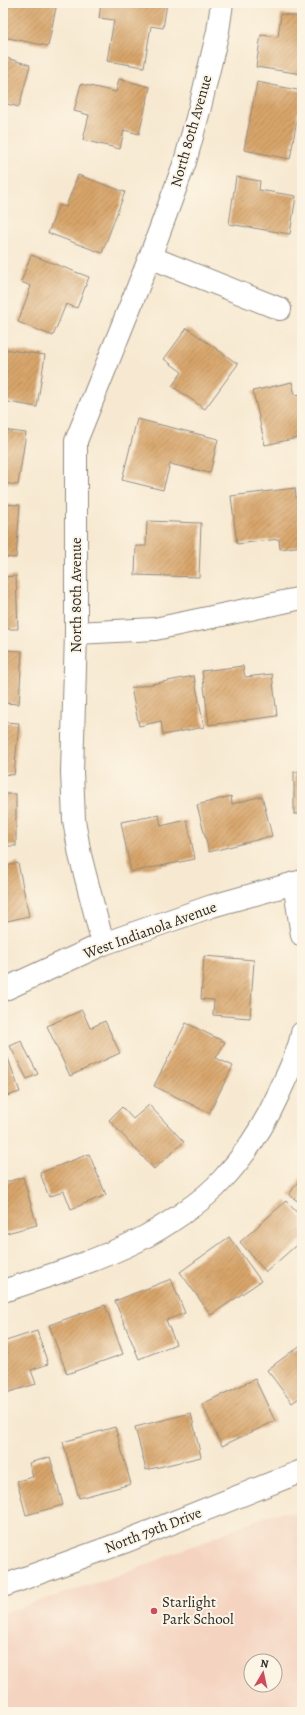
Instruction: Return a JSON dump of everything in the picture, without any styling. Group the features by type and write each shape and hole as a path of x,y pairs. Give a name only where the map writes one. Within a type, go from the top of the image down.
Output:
{"street":[{"name":"North 80th Avenue","path":"104,944 80,855 74,820 72,772 76,633 76,441 150,257 187,155 218,32 222,3"},
{"path":"150,257 280,309"},
{"path":"76,633 155,629 302,598"},
{"path":"298,882 302,935"},
{"name":"West Indianola Avenue","path":"3,990 104,944 212,906 298,882"},
{"path":"3,1291 80,1265 137,1241 188,1210 223,1180 249,1146 271,1112 302,1034"},
{"name":"North 79th Drive","path":"3,1586 124,1542 302,1471"}],"shaded area":[{"name":"Starlight Park School","path":"284,1512 296,1514 302,1517 302,1712 3,1712 3,1613 131,1571 268,1515"}],"building":[{"path":"3,3 57,3 48,46 3,37"},
{"path":"101,3 167,3 163,28 151,26 144,67 107,61 114,20 99,18"},
{"path":"281,14 302,17 302,74 256,67 261,35 278,37"},
{"path":"3,57 30,65 19,107 3,103"},
{"path":"119,79 150,87 139,134 124,130 120,149 83,140 89,115 74,111 81,84 116,92"},
{"path":"257,82 302,91 290,159 244,150"},
{"path":"78,175 125,192 102,253 48,233 59,205 66,207"},
{"path":"236,177 260,181 259,190 296,196 290,234 229,224"},
{"path":"31,255 89,277 77,308 66,304 53,336 18,322 31,286 21,282"},
{"path":"187,328 238,364 205,409 172,386 182,372 164,359"},
{"path":"3,349 45,355 37,407 3,401"},
{"path":"292,382 295,395 302,394 302,437 265,445 253,391"},
{"path":"137,419 218,439 210,473 170,464 163,490 122,480"},
{"path":"3,430 26,433 18,485 3,483"},
{"path":"295,488 302,546 280,549 279,539 237,544 231,496"},
{"path":"3,504 20,505 16,558 3,557"},
{"path":"147,521 201,523 199,577 135,575 136,546 146,546"},
{"path":"16,576 18,629 3,629 3,577"},
{"path":"3,650 22,651 19,704 3,703"},
{"path":"243,666 245,677 272,674 277,716 209,725 202,671"},
{"path":"194,676 204,727 163,735 161,721 139,726 131,688"},
{"path":"3,722 19,723 14,775 3,774"},
{"path":"294,772 302,772 302,814 294,814"},
{"path":"3,794 16,794 16,846 3,846"},
{"path":"231,796 232,804 262,796 272,836 209,852 197,805"},
{"path":"159,815 161,826 187,820 195,859 131,872 121,822"},
{"path":"18,863 29,916 3,922 3,867"},
{"path":"204,956 254,960 250,1018 213,1015 214,1000 201,999"},
{"path":"82,1010 90,1028 105,1021 120,1053 70,1076 47,1026"},
{"path":"186,1023 225,1042 216,1058 233,1066 209,1113 154,1086"},
{"path":"21,1041 38,1074 27,1079 10,1046"},
{"path":"4,1047 20,1092 3,1097 3,1048"},
{"path":"149,1105 184,1142 154,1169 109,1120 122,1107 133,1119"},
{"path":"89,1154 106,1195 71,1209 64,1191 49,1197 40,1173"},
{"path":"302,1175 302,1204 289,1195"},
{"path":"23,1177 37,1225 3,1234 3,1183"},
{"path":"286,1201 302,1218 302,1240 266,1272 240,1242"},
{"path":"229,1237 261,1281 211,1315 180,1272"},
{"path":"171,1279 185,1313 166,1320 176,1344 139,1359 115,1301"},
{"path":"105,1305 123,1354 67,1374 49,1325"},
{"path":"37,1331 48,1364 31,1370 36,1384 3,1394 3,1342"},
{"path":"302,1344 302,1396 292,1403 267,1370"},
{"path":"255,1379 275,1421 222,1446 202,1404"},
{"path":"191,1413 201,1457 146,1470 135,1427"},
{"path":"115,1427 131,1484 79,1498 63,1442"},
{"path":"50,1457 63,1505 26,1515 17,1481 33,1477 29,1463"}],"place":[{"name":"Starlight Park School","path":"154,1611"}]}
